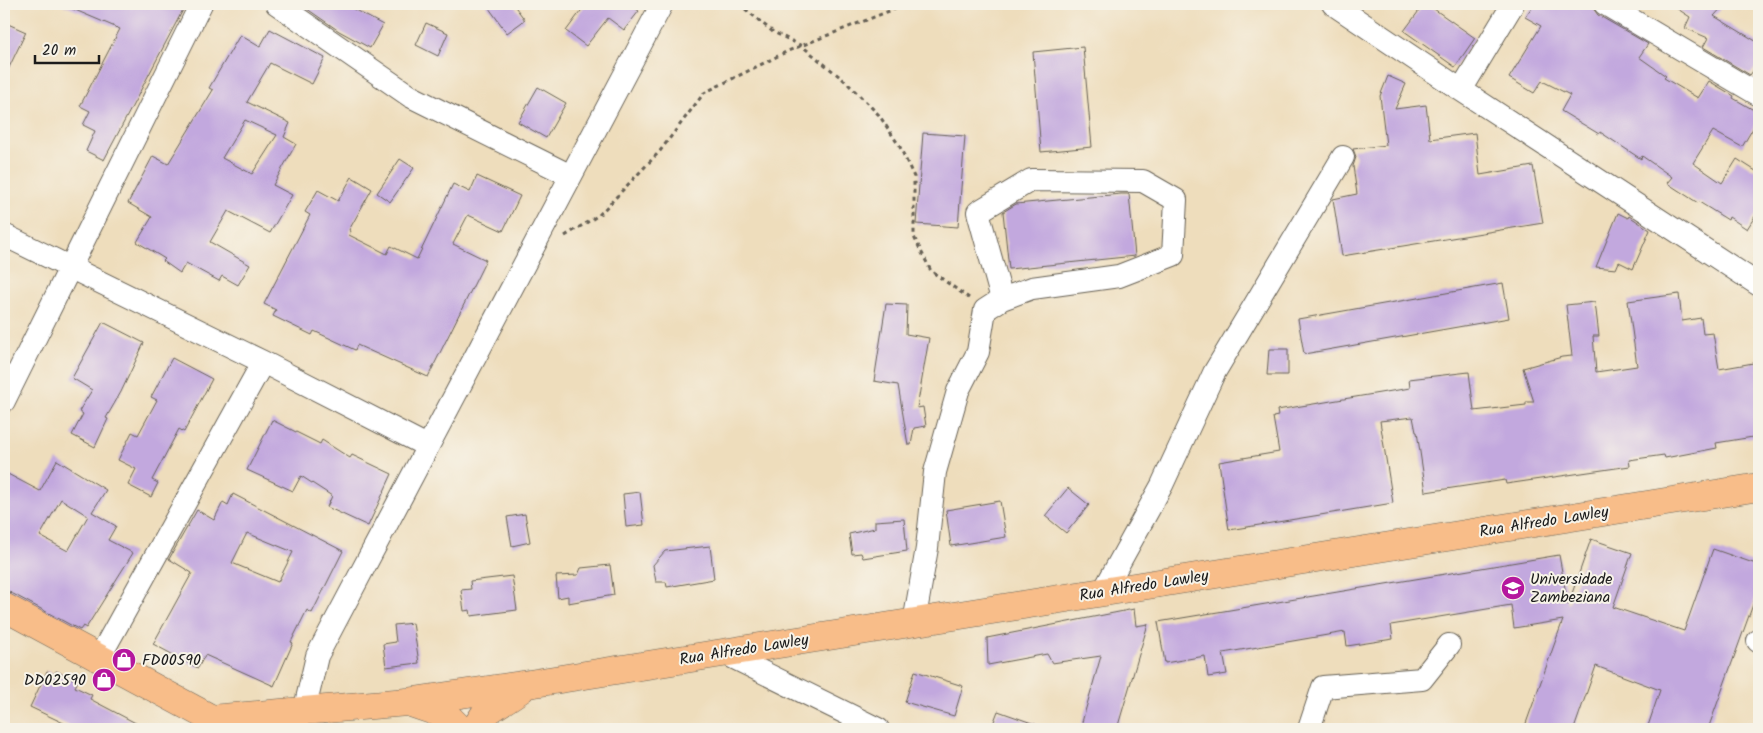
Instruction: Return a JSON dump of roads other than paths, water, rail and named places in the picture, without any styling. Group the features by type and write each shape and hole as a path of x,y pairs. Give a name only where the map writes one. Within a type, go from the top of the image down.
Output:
{"main road":[{"name":"Rua Alfredo Lawley","path":"4,607 222,724 304,712 407,702 529,684 1759,487"},
{"name":"Rua Alfredo Lawley","path":"475,729 486,712 529,684"},
{"path":"407,702 434,709 446,715 460,729"},
{"path":"282,729 304,712"}],"street":[{"path":"4,401 201,4"},
{"path":"277,4 410,96 572,176"},
{"path":"304,712 317,656 662,4"},
{"path":"1333,4 1461,90 1758,282"},
{"path":"1461,90 1513,4"},
{"path":"1605,4 1759,95"},
{"path":"1103,592 1162,485 1214,373 1343,157"},
{"path":"914,623 927,548 935,472 958,391 978,352 994,304 978,212 1031,180 1143,181 1176,200 1173,255 1119,276 1032,288 994,304"},
{"path":"4,235 263,362 428,446"},
{"path":"100,658 263,362"},
{"path":"1309,729 1323,687 1422,679 1449,645"},
{"path":"724,653 878,729"}],"place":[{"name":"Universidade Zambeziana","path":"1513,588"},
{"name":"FD00590","path":"124,660"},
{"name":"DD02590","path":"104,680"}]}
